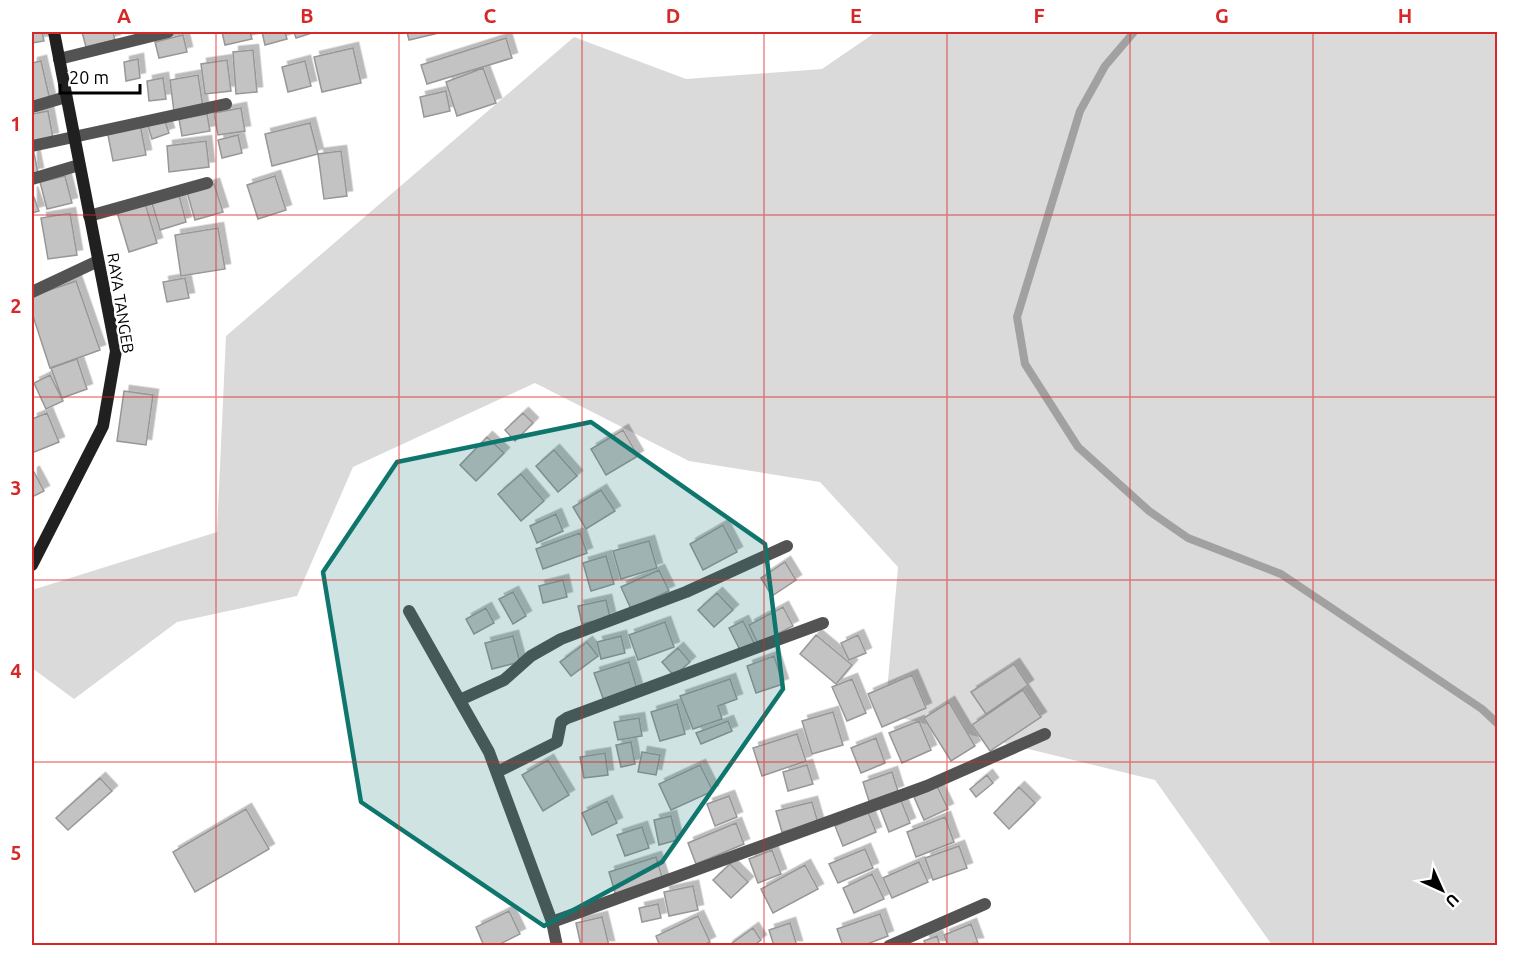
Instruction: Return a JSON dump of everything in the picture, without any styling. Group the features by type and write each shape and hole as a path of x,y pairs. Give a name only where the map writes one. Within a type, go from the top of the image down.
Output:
{"street":[{"name":"RAYA TANGEB","path":"32,566 103,426 116,351 54,32"},
{"path":"59,59 168,32"},
{"path":"32,107 66,98"},
{"path":"32,146 74,135 226,104"},
{"path":"32,179 79,165"},
{"path":"89,216 207,183"},
{"path":"32,292 98,261"},
{"path":"462,699 504,680 531,656 561,639 686,592 787,546"},
{"path":"409,612 462,699 497,772 552,922 557,945"},
{"path":"497,772 557,742 561,722 567,718 823,623"},
{"path":"552,922 927,786 1044,734"},
{"path":"889,945 985,904"}],"highlighted area":[{"path":"591,422 765,544 783,689 662,862 544,926 361,802 323,572 397,462"}],"shaded area":[{"path":"876,32 1497,32 1497,945 1272,945 1155,780 885,714 898,567 820,482 689,461 535,383 353,467 297,596 177,622 74,699 32,668 32,590 217,532 226,336 574,37 686,79 822,69"}],"building":[{"path":"32,32 42,32 44,41 32,43"},
{"path":"82,32 113,32 115,40 86,47"},
{"path":"222,32 250,32 252,39 225,45"},
{"path":"262,32 285,32 287,39 265,45"},
{"path":"294,32 315,32 296,38"},
{"path":"407,32 443,32 409,40"},
{"path":"183,35 187,52 159,58 155,42"},
{"path":"506,38 512,58 427,84 421,65"},
{"path":"353,48 361,83 322,92 314,57"},
{"path":"253,50 257,92 236,94 233,52"},
{"path":"138,59 140,78 126,81 124,62"},
{"path":"227,60 231,91 205,94 201,64"},
{"path":"41,61 50,100 32,104 32,63"},
{"path":"305,61 311,86 288,92 282,67"},
{"path":"483,68 496,103 457,116 446,82"},
{"path":"198,75 203,107 174,112 170,80"},
{"path":"163,78 166,99 149,101 147,81"},
{"path":"446,91 450,111 424,117 420,97"},
{"path":"241,108 245,131 218,135 214,113"},
{"path":"48,111 53,138 32,142 32,114"},
{"path":"207,114 210,131 182,136 179,119"},
{"path":"164,118 169,133 152,139 147,123"},
{"path":"310,123 318,154 272,166 265,134"},
{"path":"140,124 146,155 113,161 107,130"},
{"path":"238,135 242,153 222,158 218,140"},
{"path":"206,141 209,167 169,172 167,146"},
{"path":"32,149 38,173 32,174"},
{"path":"341,151 347,196 324,199 318,154"},
{"path":"65,176 72,203 47,209 40,182"},
{"path":"275,176 286,210 258,219 247,185"},
{"path":"214,184 223,212 195,220 187,192"},
{"path":"32,192 39,211 32,213"},
{"path":"179,195 186,222 160,230 152,203"},
{"path":"145,203 157,243 129,252 117,212"},
{"path":"70,213 77,255 48,259 41,218"},
{"path":"218,228 225,269 181,276 175,235"},
{"path":"185,278 189,298 167,302 163,282"},
{"path":"76,281 100,350 50,368 32,313 32,296"},
{"path":"77,359 87,389 62,398 51,368"},
{"path":"50,375 63,401 46,409 34,383"},
{"path":"124,391 153,395 146,445 117,441"},
{"path":"47,413 59,442 32,453 32,419"},
{"path":"523,413 533,423 515,441 505,430"},
{"path":"623,430 638,456 606,475 591,449"},
{"path":"487,437 504,453 476,481 460,465"},
{"path":"554,450 577,476 558,492 536,466"},
{"path":"34,472 44,491 32,497 32,473"},
{"path":"521,474 544,501 521,521 498,494"},
{"path":"601,490 615,511 586,529 573,507"},
{"path":"556,514 563,531 537,543 530,526"},
{"path":"723,525 737,552 703,570 690,544"},
{"path":"580,533 587,553 543,569 536,549"},
{"path":"649,541 657,568 621,579 613,551"},
{"path":"606,556 614,584 591,591 583,563"},
{"path":"785,562 796,580 772,596 761,578"},
{"path":"659,570 669,591 631,609 621,587"},
{"path":"563,580 567,597 543,603 539,586"},
{"path":"513,592 526,616 513,624 499,599"},
{"path":"717,593 733,610 714,627 698,610"},
{"path":"606,600 610,617 582,624 578,606"},
{"path":"783,607 793,626 758,644 749,625"},
{"path":"486,608 494,623 474,634 466,619"},
{"path":"743,621 755,645 741,652 729,628"},
{"path":"665,622 674,647 638,660 629,635"},
{"path":"816,635 852,665 836,684 800,654"},
{"path":"858,635 866,653 849,660 841,643"},
{"path":"513,636 520,662 492,669 485,643"},
{"path":"621,636 625,653 601,659 597,642"},
{"path":"587,642 598,656 571,676 560,662"},
{"path":"678,648 690,662 674,676 662,662"},
{"path":"774,656 783,684 756,693 747,666"},
{"path":"629,662 637,689 604,701 594,673"},
{"path":"1014,664 1028,685 986,714 971,692"},
{"path":"912,675 926,708 882,727 868,694"},
{"path":"730,679 737,699 718,706 722,719 693,729 680,696"},
{"path":"852,679 866,713 847,721 832,687"},
{"path":"1023,690 1041,717 990,751 972,725"},
{"path":"949,702 975,746 951,761 924,718"},
{"path":"677,704 685,734 660,741 651,712"},
{"path":"833,712 843,745 812,754 802,721"},
{"path":"639,718 642,736 618,740 614,722"},
{"path":"728,721 732,731 701,744 696,733"},
{"path":"919,721 931,750 902,763 889,733"},
{"path":"797,734 806,761 762,776 753,748"},
{"path":"876,738 885,763 861,773 851,748"},
{"path":"631,742 635,764 621,767 616,745"},
{"path":"642,752 660,755 656,775 638,772"},
{"path":"605,753 608,775 584,778 580,757"},
{"path":"548,760 569,795 543,811 522,775"},
{"path":"700,765 713,791 671,810 659,784"},
{"path":"807,765 813,784 788,791 783,772"},
{"path":"892,772 898,791 869,801 863,782"},
{"path":"987,775 993,783 976,797 970,789"},
{"path":"100,778 112,791 68,830 56,818"},
{"path":"937,786 948,809 924,820 914,797"},
{"path":"1019,787 1035,803 1009,829 994,813"},
{"path":"729,796 737,817 715,826 707,804"},
{"path":"900,798 910,823 889,832 879,806"},
{"path":"607,801 617,823 592,835 582,813"},
{"path":"812,802 818,823 782,832 776,811"},
{"path":"246,809 269,849 195,892 173,852"},
{"path":"868,812 876,832 843,846 835,826"},
{"path":"671,816 677,840 659,845 654,820"},
{"path":"945,817 954,842 916,857 907,832"},
{"path":"736,823 744,844 696,864 688,843"},
{"path":"642,827 649,848 625,856 617,835"},
{"path":"959,846 967,868 933,880 925,858"},
{"path":"865,849 873,868 838,883 829,864"},
{"path":"772,850 781,874 758,883 749,859"},
{"path":"656,857 663,880 616,896 609,872"},
{"path":"919,862 928,882 892,898 883,878"},
{"path":"730,864 748,882 731,898 713,880"},
{"path":"805,865 818,889 773,913 761,889"},
{"path":"872,874 884,899 854,913 843,888"},
{"path":"693,886 698,910 669,916 664,892"},
{"path":"658,904 661,918 642,922 639,908"},
{"path":"509,911 520,934 496,946 484,946 476,927"},
{"path":"880,914 888,936 862,946 843,946 837,929"},
{"path":"698,916 710,942 702,946 660,946 656,936"},
{"path":"602,917 609,946 581,946 576,923"},
{"path":"790,923 797,946 774,946 769,930"},
{"path":"971,924 978,943 948,946 944,935"},
{"path":"753,928 761,940 753,946 728,946"},
{"path":"937,936 940,946 926,946 924,941"}],"waterway":[{"path":"1134,32 1105,66 1080,111 1017,317 1025,364 1078,447 1149,511 1188,538 1281,574 1482,709 1498,724"}]}
